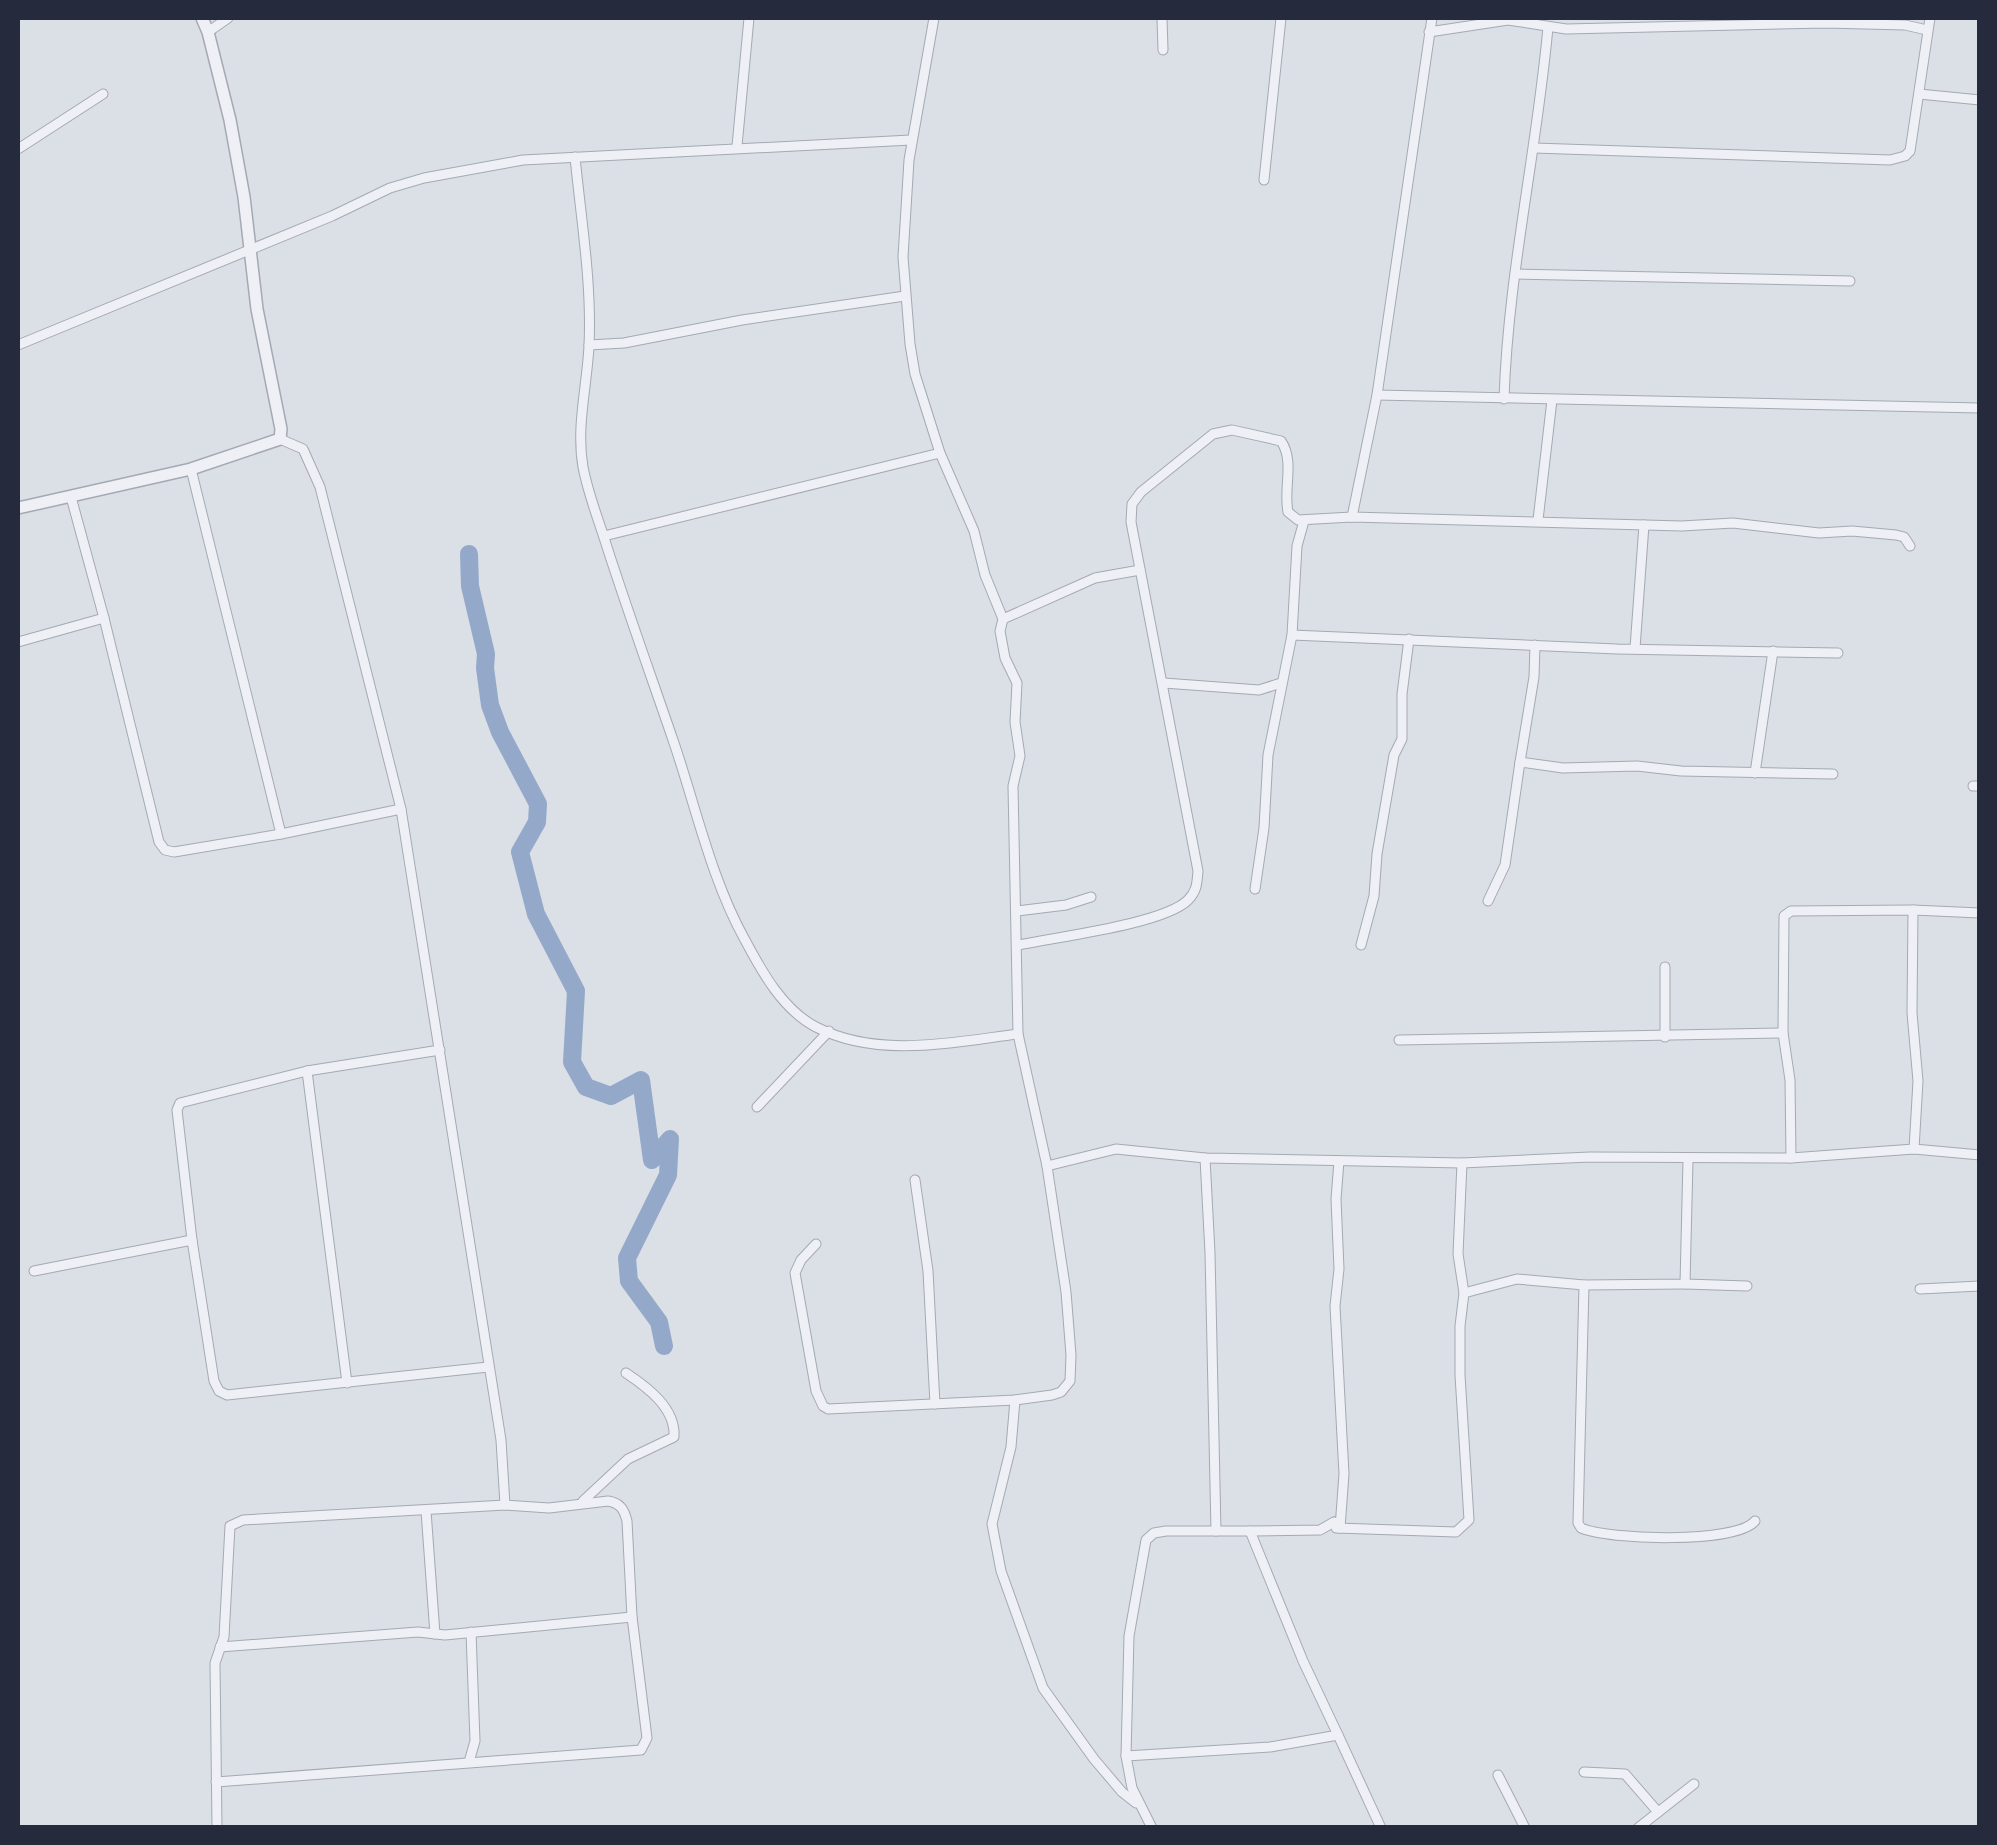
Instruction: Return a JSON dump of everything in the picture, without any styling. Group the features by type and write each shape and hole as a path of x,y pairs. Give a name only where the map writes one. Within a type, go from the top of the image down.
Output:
{"street":[{"path":"202,18 230,120 280,439"},
{"path":"208,32 228,18"},
{"path":"737,146 749,18"},
{"path":"816,1244 795,1273 816,1391 828,1409 1015,1400 1061,1392 1070,1380 1066,1292 1047,1166 1018,1034 1013,786 1020,756 1015,722 1017,683 1005,658 1000,630 1003,618 985,576 974,531 940,453 915,374 905,296 903,257 911,140 934,18"},
{"path":"1162,18 1163,50"},
{"path":"1264,180 1281,18"},
{"path":"1352,516 1377,395 1432,18"},
{"path":"1534,148 1890,160 1905,156 1910,151 1930,18"},
{"path":"1429,32 1508,20 1548,27 1760,27 1824,23 1905,24 1927,30"},
{"path":"1504,399 1505,358 1548,27"},
{"path":"18,149 104,94"},
{"path":"1919,94 1980,100"},
{"path":"18,344 390,188 424,178 522,160 911,140"},
{"path":"575,157 588,286 583,466 732,913 777,992 805,1018 829,1031 887,1044 920,1046 1018,1034"},
{"path":"1516,274 1850,281"},
{"path":"589,344 624,343 742,320 905,296"},
{"path":"1377,395 1980,408"},
{"path":"1538,520 1552,400"},
{"path":"1018,945 1161,915 1186,902 1196,888 1198,870 1131,522 1132,504 1163,473 1213,434 1232,430 1281,440 1287,454 1288,512 1304,521 1352,516 1644,525 1733,522 1819,533 1896,534 1910,546"},
{"path":"18,508 191,469 280,439 303,450 320,487 401,809 501,1440 505,1506"},
{"path":"604,536 940,453"},
{"path":"191,469 281,834"},
{"path":"71,497 158,842 165,850 174,852 281,834 401,809"},
{"path":"1256,889 1268,755 1292,635 1298,546 1304,521"},
{"path":"1634,648 1644,525"},
{"path":"1003,618 1095,578 1140,570"},
{"path":"18,642 104,618"},
{"path":"1292,635 1838,653"},
{"path":"1361,945 1374,896 1394,755 1402,739 1402,694 1409,640"},
{"path":"1488,902 1505,865 1534,677 1535,645"},
{"path":"1756,772 1773,651"},
{"path":"1164,683 1260,690 1281,683"},
{"path":"1520,762 1563,768 1637,766 1682,771 1834,774"},
{"path":"1017,910 1066,905 1091,896"},
{"path":"1913,910 1912,1013 1918,1081 1914,1149"},
{"path":"1791,1158 1790,1080 1784,1033 1784,916 1790,911 1980,913"},
{"path":"1664,1037 1665,967"},
{"path":"757,1107 829,1031"},
{"path":"1399,1040 1784,1033"},
{"path":"440,1050 307,1071 179,1105 192,1240 214,1382 219,1391 235,1394 488,1367"},
{"path":"307,1071 348,1382"},
{"path":"1047,1166 1116,1150 1205,1158 1462,1163 1590,1157 1791,1158 1914,1149 1980,1155"},
{"path":"1205,1158 1216,1531"},
{"path":"1685,1284 1688,1160"},
{"path":"1327,1528 1334,1522 1340,1528 1344,1474 1335,1306 1339,1162"},
{"path":"1152,1828 1126,1772 1130,1636 1146,1540 1166,1530 1327,1528 1456,1532 1469,1520 1460,1375 1464,1293 1458,1254 1462,1163"},
{"path":"915,1180 928,1271 935,1404"},
{"path":"34,1272 192,1240"},
{"path":"1464,1293 1517,1279 1584,1285 1747,1286"},
{"path":"1584,1285 1579,1430 1581,1528 1644,1537 1710,1535 1749,1528 1755,1521"},
{"path":"1920,1289 1980,1286"},
{"path":"580,1502 628,1459 674,1437 674,1427 664,1406 626,1373"},
{"path":"1015,1400 1010,1447 992,1524 1001,1571 1043,1688 1094,1759 1122,1792 1139,1805"},
{"path":"216,1782 641,1750 647,1738 632,1617 625,1514 616,1502 580,1502 548,1508 505,1506 235,1522 228,1530 225,1623 215,1662 216,1782 217,1828"},
{"path":"426,1511 435,1634"},
{"path":"1250,1531 1302,1661 1382,1828"},
{"path":"220,1646 379,1634 472,1632 632,1617"},
{"path":"468,1762 475,1742 472,1632"},
{"path":"1126,1756 1270,1748 1338,1735"},
{"path":"1584,1772 1625,1774 1658,1812"},
{"path":"1498,1775 1526,1828"},
{"path":"1638,1828 1694,1784"}],"waterway":[{"path":"469,554 470,586 486,654 490,705 538,804 537,822 520,852 536,914 576,991 572,1062 586,1087 611,1096 641,1080 652,1160 670,1139 668,1175 627,1258 629,1281 659,1322 664,1346"}]}
